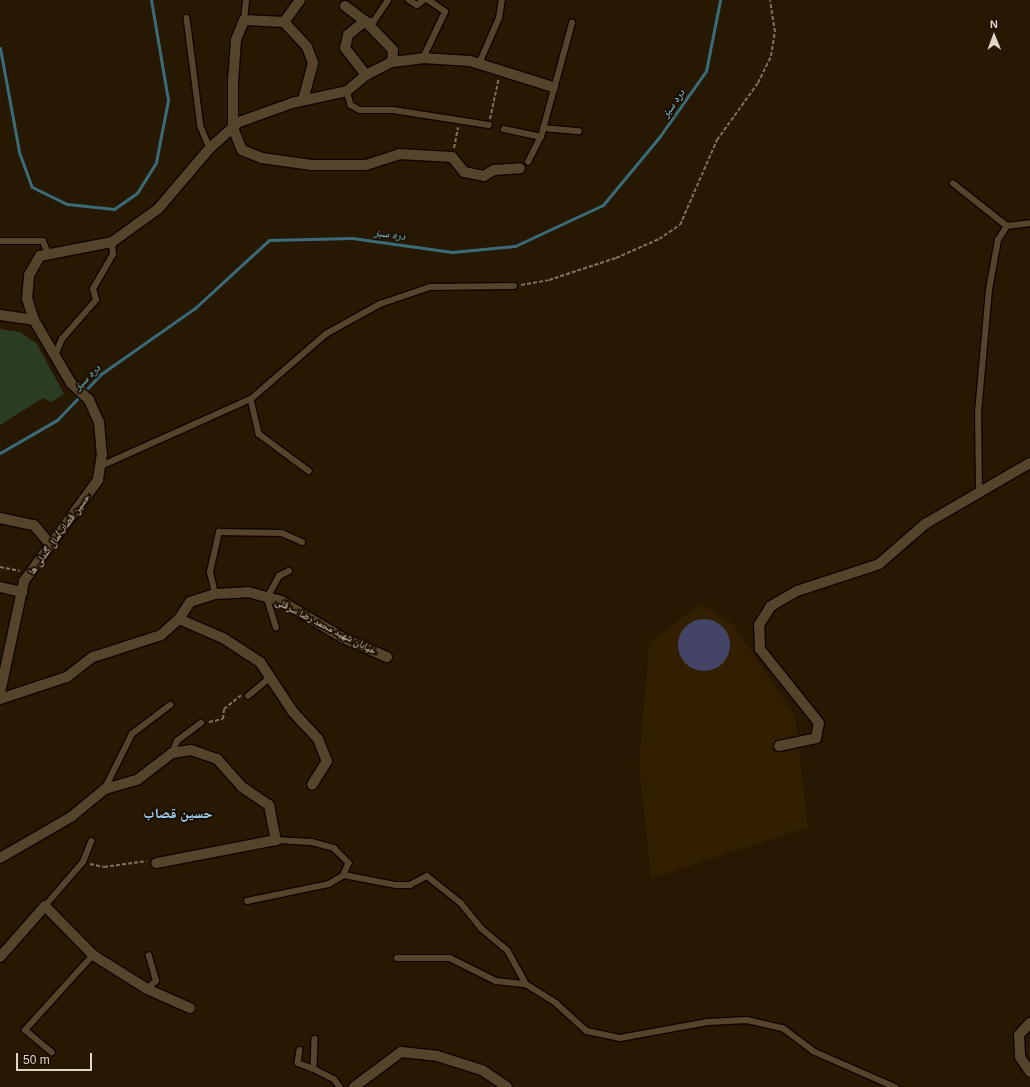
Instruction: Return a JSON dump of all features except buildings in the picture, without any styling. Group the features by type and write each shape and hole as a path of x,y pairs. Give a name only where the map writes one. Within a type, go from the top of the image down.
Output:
{"street":[{"path":"284,22 300,0"},
{"path":"345,6 365,21 393,50 392,62"},
{"path":"303,100 313,63 307,47 284,22 244,20 236,40 233,128 242,150 262,158 312,165 366,165 399,154 452,157 464,172 484,176 494,170 520,168"},
{"path":"365,21 348,35 345,48 366,75"},
{"path":"54,358 34,320 27,299 29,275 40,256 112,242 158,210 210,148 239,122 303,100 347,91 366,75 392,62 423,58 478,64 553,87"},
{"path":"0,315 34,320"},
{"name":"حسین قصاب/مال گندلی ها","path":"0,693 22,592 30,574 98,480 101,466 98,422 89,400 71,383 54,358"},
{"path":"779,746 816,738 819,723 760,649 759,625 771,606 797,591 879,564 925,524 979,490 1030,463"},
{"path":"0,518 34,525 51,545"},
{"path":"0,587 22,592"},
{"name":"خیابان شهید محمد رضا سرقلی","path":"0,699 67,677 93,657 161,635 179,619 190,602 215,594 248,592 267,598 387,657"},
{"path":"179,619 223,638 260,662 318,739 327,761 312,784"},
{"path":"0,858 71,816 105,789 137,780 172,753 191,750 217,758 242,787 269,805 276,840 156,863"},
{"path":"0,957 45,906 93,955 147,989 190,1008"},
{"path":"1030,1023 1019,1035 1020,1057 1030,1072"},
{"path":"354,1087 402,1052 437,1056 482,1070 507,1087"}],"lane":[{"path":"244,20 246,0"},
{"path":"365,21 374,21 388,0"},
{"path":"409,0 417,5 424,0"},
{"path":"423,58 445,12 428,0"},
{"path":"478,64 499,18 502,0"},
{"path":"187,18 201,127 210,148"},
{"path":"528,162 541,137 553,87 558,82 572,23"},
{"path":"347,91 351,105 360,110 393,110 489,125"},
{"path":"543,128 579,132"},
{"path":"504,129 541,137"},
{"path":"953,183 1007,226 1030,223"},
{"path":"979,490 978,413 989,290 998,240 1007,226"},
{"path":"0,241 43,242 49,254"},
{"path":"54,358 62,339 96,300 93,289 113,255 112,242"},
{"path":"101,466 251,399 326,334 380,304 430,287 514,286"},
{"path":"251,399 259,434 309,471"},
{"path":"215,594 210,572 219,532 282,532 302,542"},
{"path":"276,628 267,598 279,576 289,571"},
{"path":"248,696 271,678"},
{"path":"105,789 132,734 170,705"},
{"path":"172,753 177,742 201,723"},
{"path":"247,900 330,884 344,875 349,863 334,848 312,842 276,840"},
{"path":"45,906 83,862 91,842"},
{"path":"344,875 410,885 427,876 461,903 481,928 508,951 526,984"},
{"path":"52,1053 25,1030 93,955"},
{"path":"147,989 156,981 149,956"},
{"path":"397,958 450,958 496,981 526,984 556,1003 587,1031 620,1038 708,1022 747,1020 783,1028 813,1051 895,1087"},
{"path":"314,1069 315,1039"},
{"path":"300,1050 298,1062 334,1079 340,1087"}],"path":[{"path":"514,286 549,280 616,258 659,239 680,225 717,140 758,83 771,56 775,32 770,0"},
{"path":"489,125 499,71"},
{"path":"452,157 459,120"},
{"path":"0,566 30,574"},
{"path":"201,723 224,719 224,710 243,693 248,696"},
{"path":"83,862 104,867 156,863"}],"shaded area":[{"path":"700,604 732,623 795,716 808,827 651,879 639,765 649,643"}],"green space":[{"path":"0,329 20,332 37,344 64,394 51,402 43,398 0,425"}],"waterway":[{"path":"0,48 19,152 32,187 67,204 114,209 137,193 156,162 168,100 151,0"},
{"name":"دره سبز","path":"0,453 57,420 101,374 195,308 269,240 352,238 452,252 515,246 603,205 660,136 706,71 720,0"}],"district":[{"name":"حسین قصاب","path":"178,813"}]}
